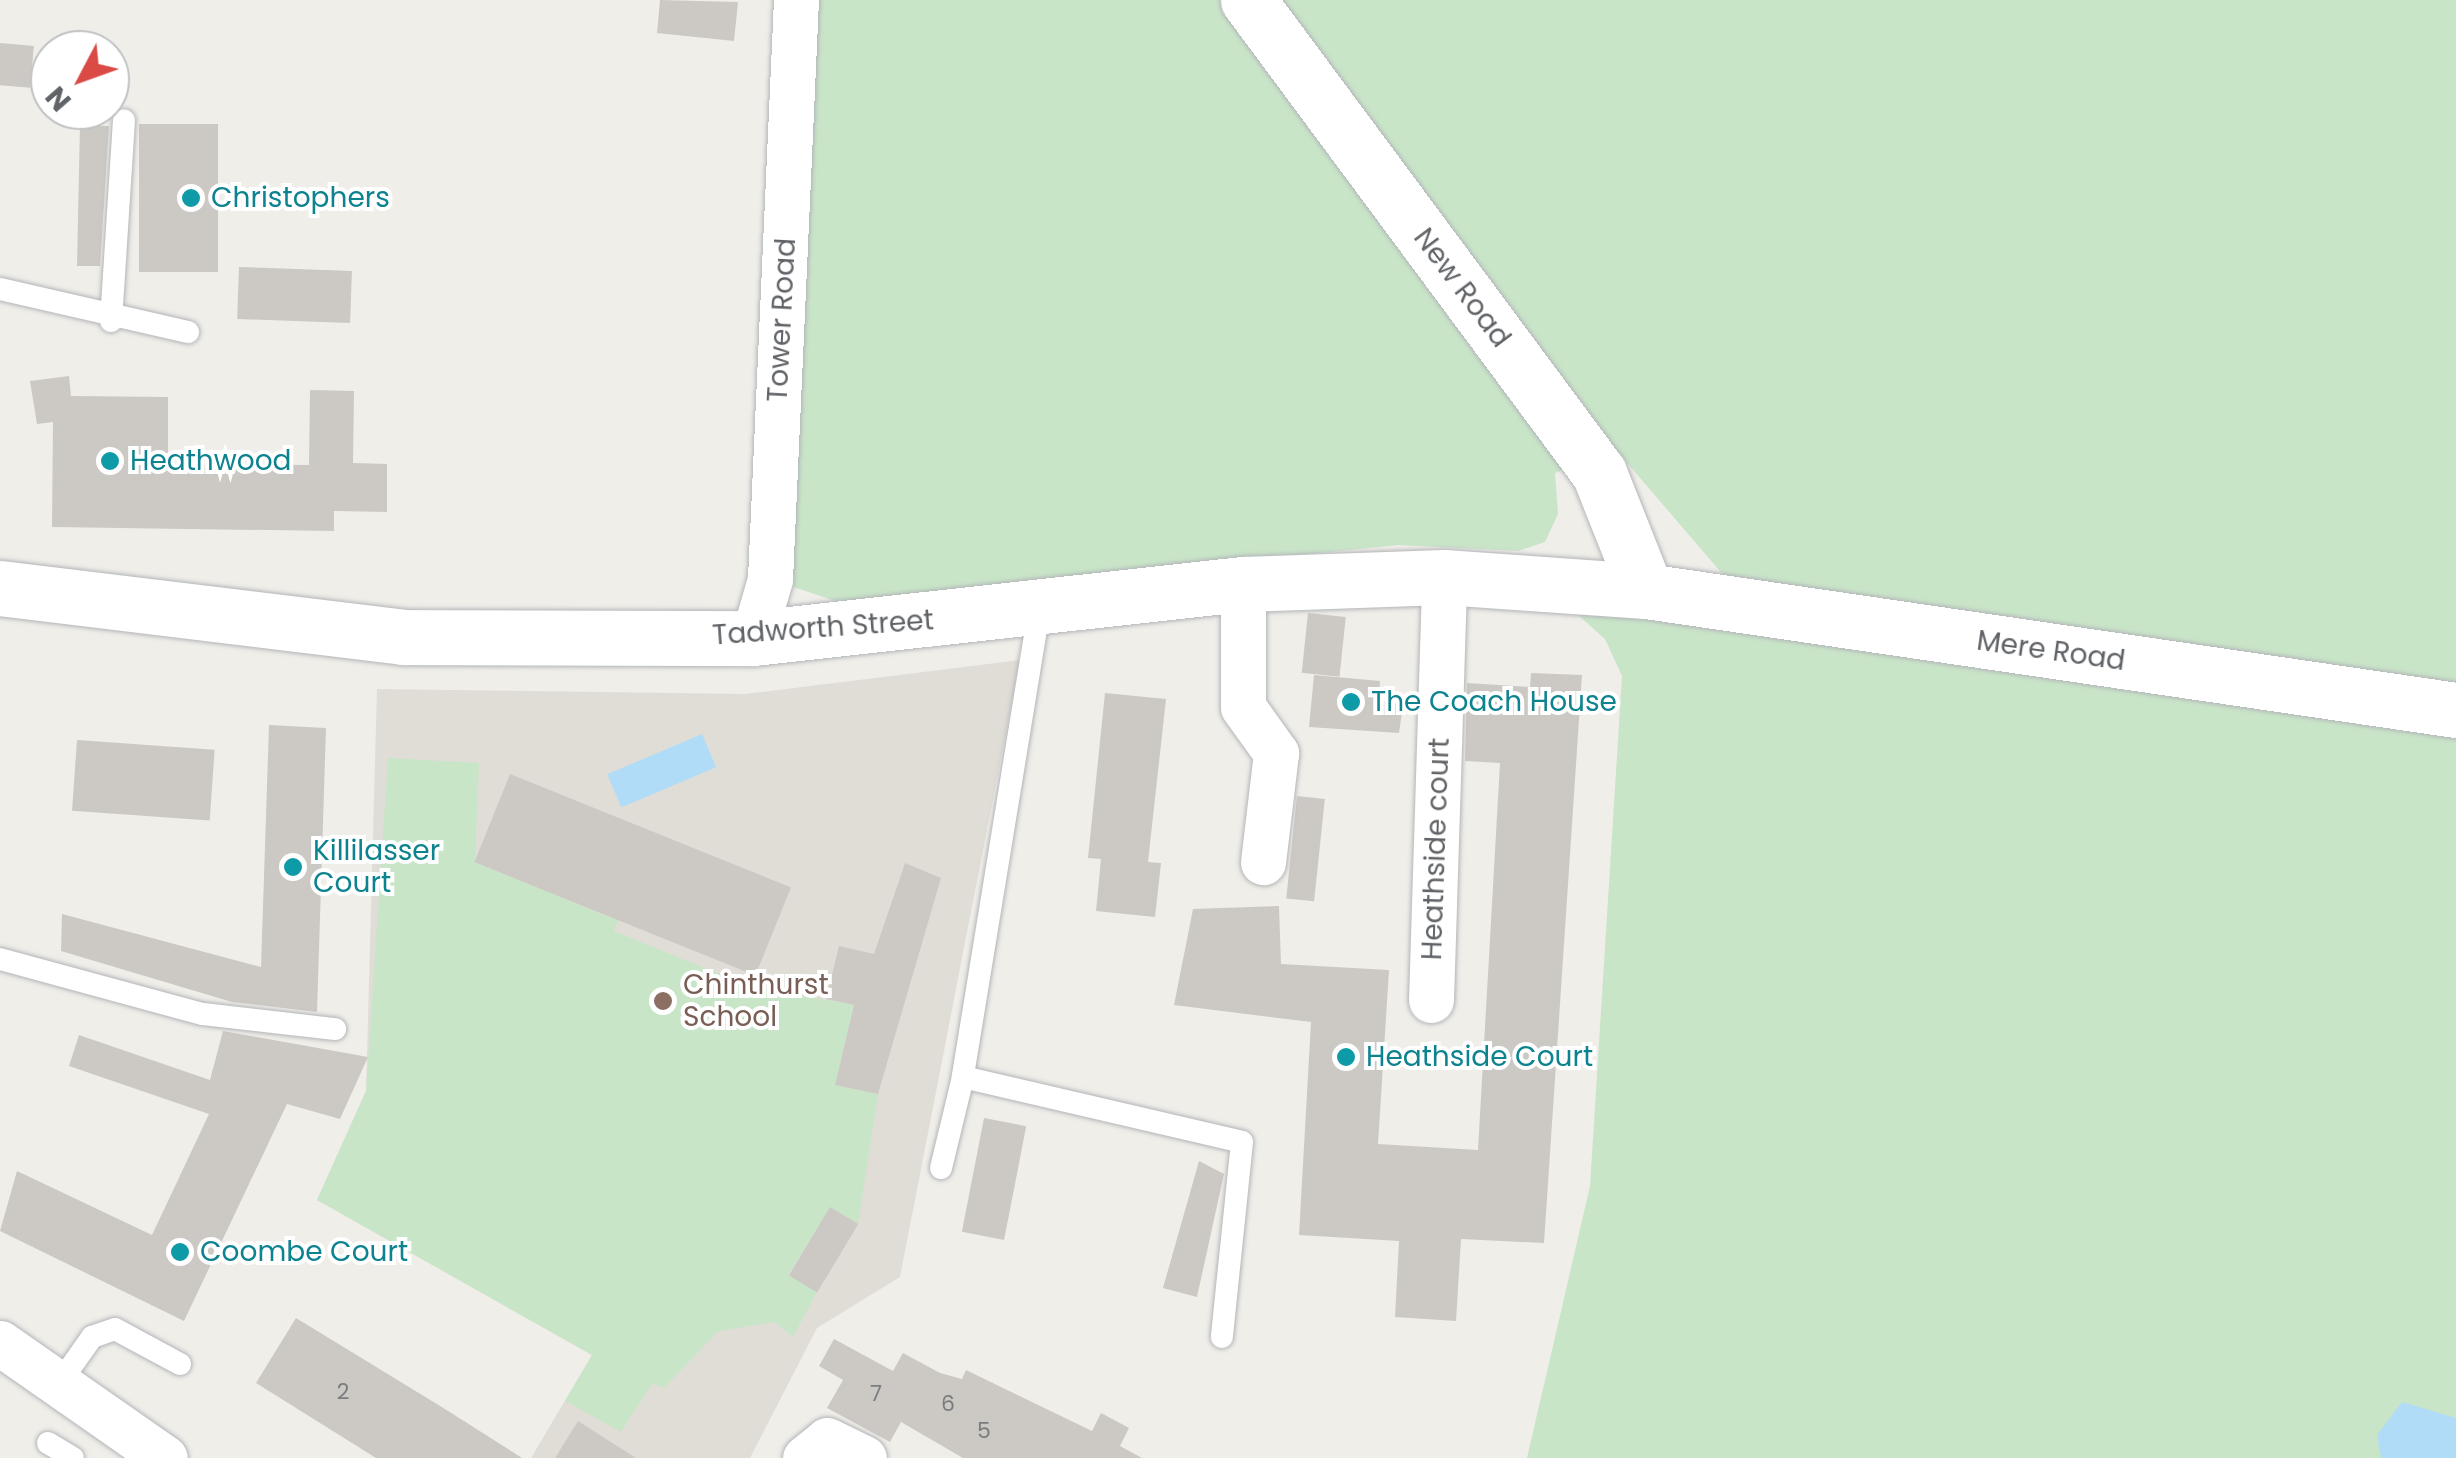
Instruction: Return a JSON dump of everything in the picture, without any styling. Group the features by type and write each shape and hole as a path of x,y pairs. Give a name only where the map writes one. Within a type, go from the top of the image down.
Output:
{"main road":[{"name":"New Road","path":"1248,0 1599,473 1646,591"},
{"name":"Tadworth Street","path":"0,588 403,637 753,638 1039,611 1243,584 1444,577 1646,591"},
{"name":"Mere Road","path":"1646,591 2456,710"}],"street":[{"name":"Tower Road","path":"753,638 770,579 796,0"},
{"name":"Heathside court","path":"1431,1000 1444,577"},
{"path":"1243,584 1243,707 1276,753 1263,862"},
{"path":"0,1343 61,1381 143,1452"},
{"path":"804,1458 826,1440 864,1458"}],"lane":[{"path":"112,321 123,130"},
{"path":"0,289 112,321 188,332"},
{"path":"941,1168 963,1077 1039,611"},
{"path":"0,959 203,1014 336,1028"},
{"path":"963,1077 1242,1142 1222,1337"},
{"path":"61,1381 92,1336 116,1329 180,1364"},
{"path":"48,1442 73,1458"}],"shaded area":[{"name":"Chinthurst School","path":"1020,660 900,1277 817,1328 750,1458 531,1458 592,1355 317,1200 366,1091 377,689 745,694"}],"green space":[{"path":"813,0 2456,0 2456,686 1725,577 1616,450 1555,473 1558,514 1545,542 1518,551 1399,545 838,602 770,579"},
{"path":"1629,612 2456,737 2456,1458 1527,1458 1590,1186 1622,676 1605,639 1578,615"},
{"path":"388,758 479,763 475,862 609,917 631,887 614,931 751,987 854,1005 835,1085 878,1094 858,1224 830,1208 788,1275 817,1292 793,1337 775,1322 718,1331 664,1388 652,1384 621,1432 565,1401 592,1355 317,1200 366,1091"}],"water":[{"path":"702,734 716,767 621,807 607,774"},
{"path":"2402,1402 2456,1418 2456,1458 2381,1458 2377,1435"}],"building":[{"path":"660,0 738,2 734,41 657,33"},
{"path":"0,43 30,46 30,88 0,85"},
{"name":"Christophers","path":"139,124 218,124 218,272 139,272"},
{"path":"80,130 109,130 100,266 77,266"},
{"name":"Christophers","path":"239,267 352,271 350,323 237,319"},
{"name":"Heathwood","path":"69,376 71,396 168,397 168,464 309,465 310,390 354,391 353,463 387,464 387,512 334,511 334,531 52,527 53,422 37,424 30,381"},
{"path":"1308,613 1346,617 1340,677 1302,673"},
{"name":"Heathside Court","path":"1531,673 1582,675 1544,1243 1461,1239 1456,1321 1395,1317 1399,1241 1299,1235 1311,1022 1174,1005 1193,909 1279,906 1281,964 1389,970 1378,1144 1478,1150 1500,763 1465,761 1467,683 1530,687"},
{"name":"The Coach House","path":"1314,675 1380,681 1379,700 1403,705 1399,733 1309,727"},
{"path":"1105,693 1166,699 1148,862 1161,863 1155,917 1096,911 1101,859 1088,858"},
{"name":"Killilasser Court","path":"269,725 326,728 317,1012 232,1002 61,951 62,914 261,967"},
{"path":"77,740 215,750 210,820 72,811"},
{"path":"510,774 791,888 755,976 474,862"},
{"path":"1297,796 1325,799 1314,901 1286,898"},
{"path":"905,863 941,878 878,1094 835,1085 854,1005 826,999 839,946 874,954"},
{"path":"223,1031 368,1057 340,1119 287,1104 184,1321 0,1231 17,1171 152,1235 209,1114 69,1066 79,1035 210,1080"},
{"path":"984,1118 1026,1126 1004,1240 962,1232"},
{"path":"1199,1161 1224,1174 1197,1297 1163,1288"},
{"path":"830,1207 858,1224 817,1293 789,1276"},
{"path":"296,1318 522,1458 376,1458 256,1383"},
{"path":"834,1339 893,1371 903,1353 940,1373 962,1379 966,1370 1092,1431 1101,1413 1129,1428 1120,1446 1142,1458 963,1458 901,1422 890,1442 827,1408 843,1380 819,1366"},
{"path":"578,1421 636,1458 555,1458"}],"place":[{"name":"Christophers","path":"191,198"},
{"name":"Heathwood","path":"110,461"},
{"name":"The Coach House","path":"1351,702"},
{"name":"Killilasser Court","path":"293,867"},
{"name":"Chinthurst School","path":"663,1001"},
{"name":"Heathside Court","path":"1346,1057"},
{"name":"Coombe Court","path":"180,1252"}]}
